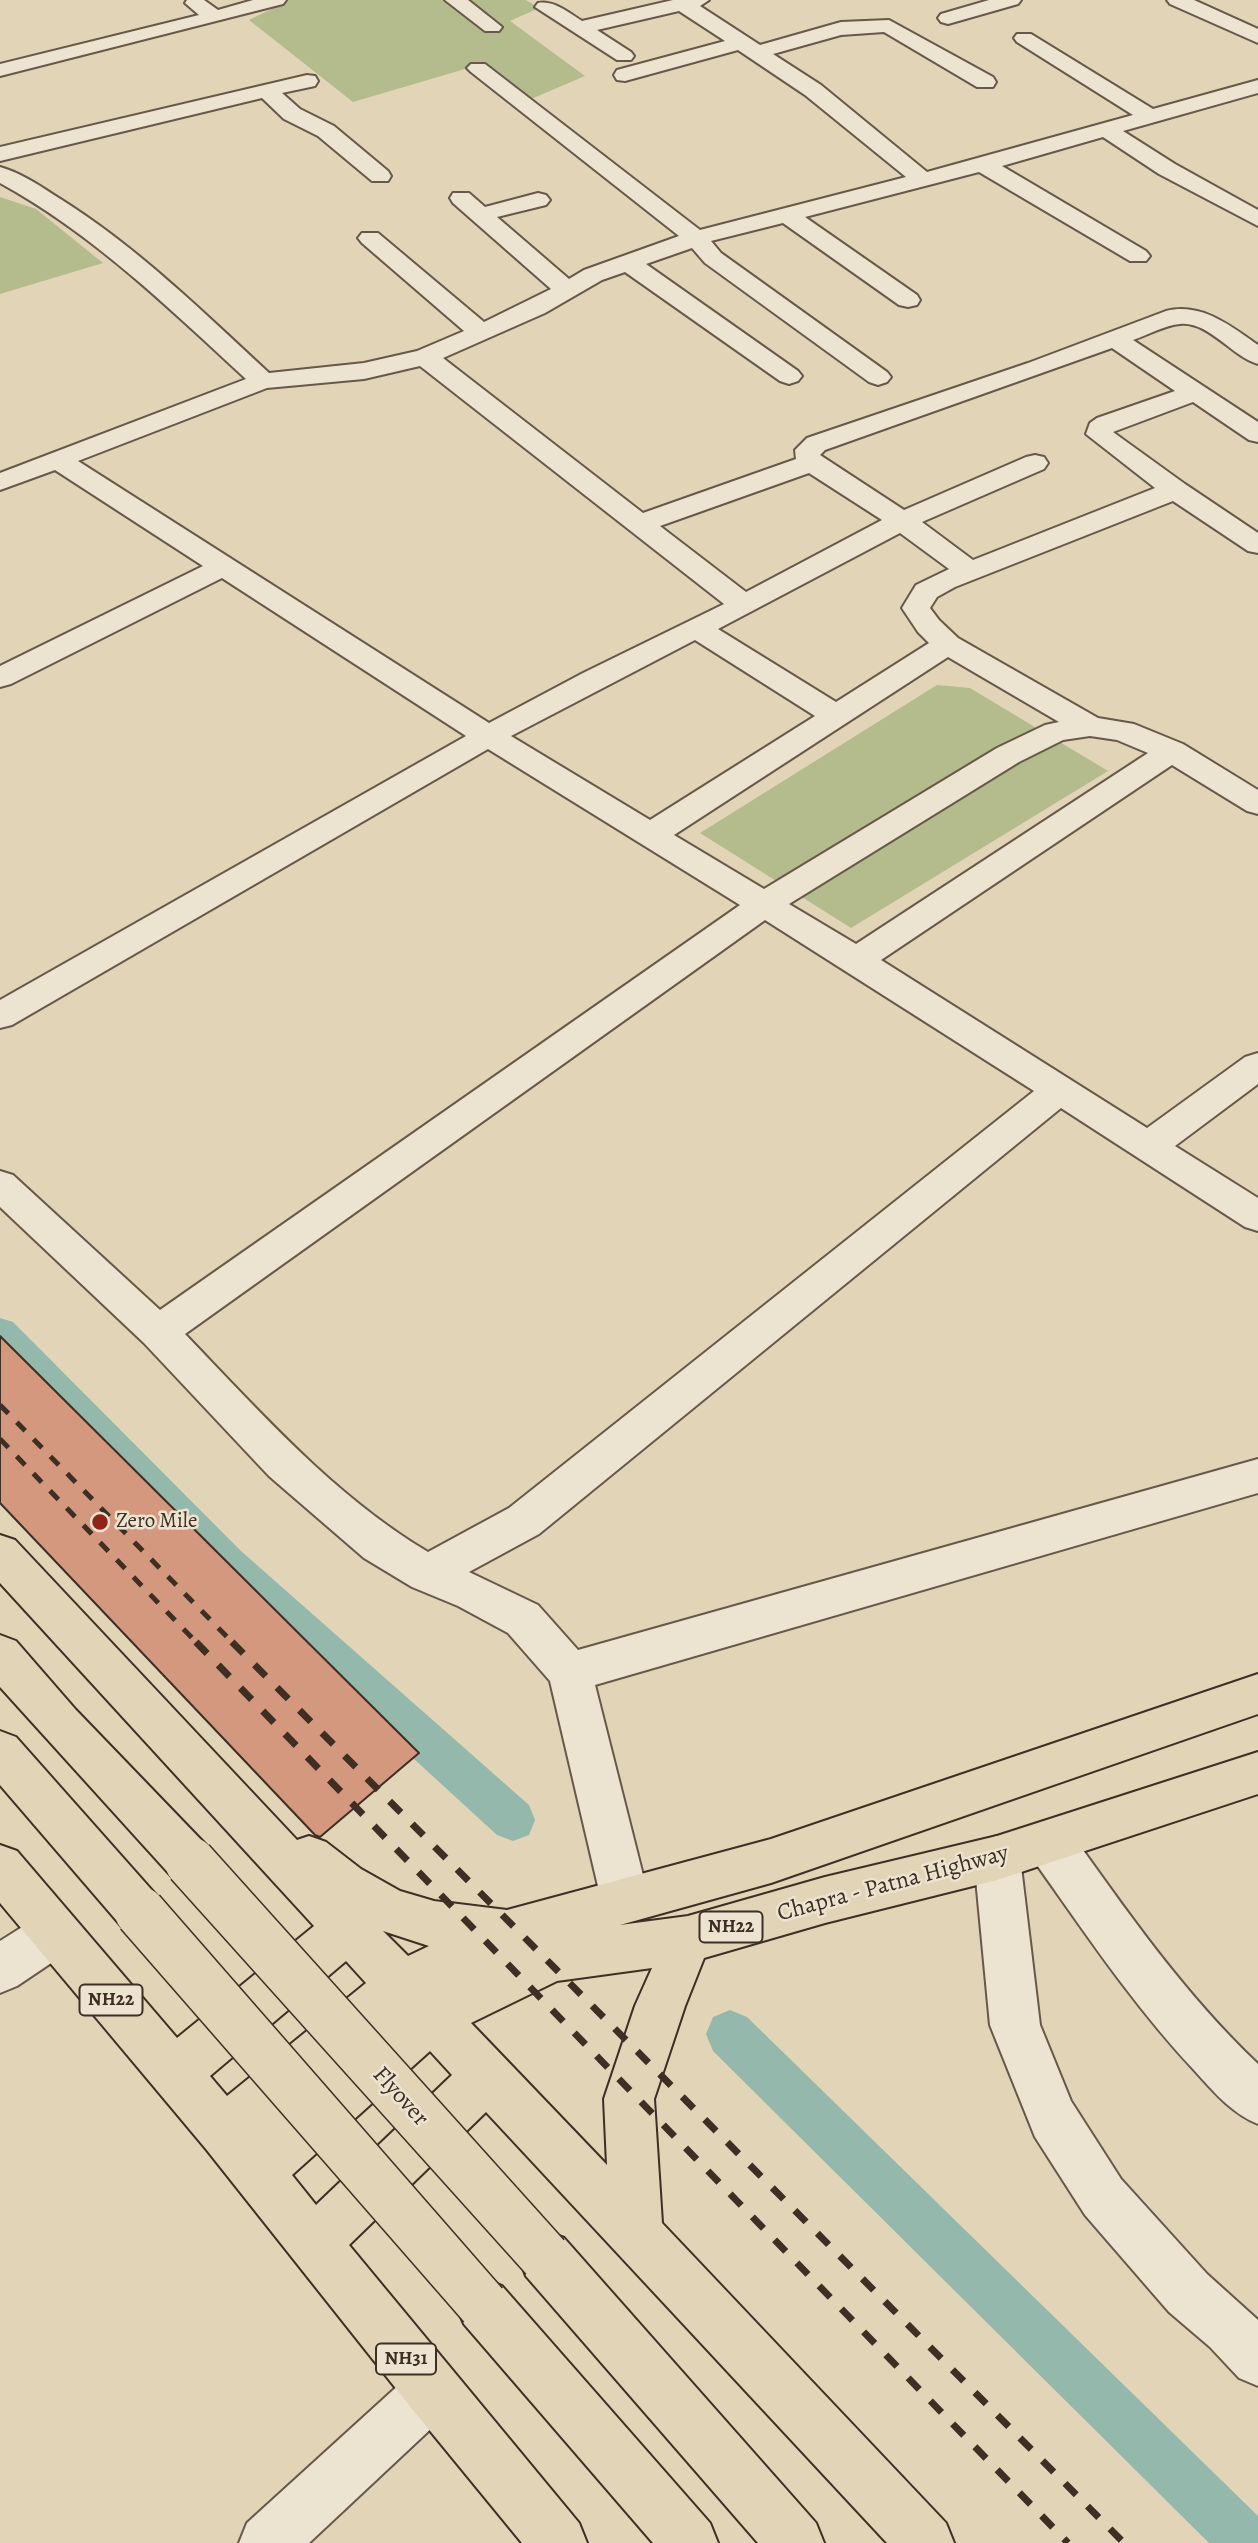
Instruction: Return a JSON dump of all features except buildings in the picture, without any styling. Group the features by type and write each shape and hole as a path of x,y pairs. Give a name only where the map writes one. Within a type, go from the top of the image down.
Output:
{"highway":[{"name":"NH22","path":"0,1553 181,1751 344,1887 378,1906 412,1919 507,1933 771,1861 1258,1694"},
{"name":"Flyover","path":"0,1655 60,1724 190,1862 796,2543"},
{"path":"181,1751 349,1928 403,2002 486,2077 636,2232 926,2543"},
{"path":"0,1752 690,2543"},
{"name":"Chapra - Patna Highway","path":"257,2172 403,2002 552,1958 688,1939 825,1900 997,1858 1258,1773"},
{"name":"NH22","path":"0,1867 225,2132 403,2002"},
{"path":"174,2073 349,1928"},
{"path":"403,2002 507,1933"},
{"path":"636,2232 629,2099 660,2006 688,1939"},
{"path":"313,2244 486,2077"},
{"name":"NH31","path":"225,2132 432,2391 559,2543"}],"street":[{"path":"191,0 215,17"},
{"path":"0,70 276,0"},
{"path":"455,0 492,27"},
{"path":"948,18 1011,0"},
{"path":"1177,0 1258,37"},
{"path":"579,28 691,2 813,90 923,180"},
{"path":"545,7 579,28 624,65 751,47 874,23 889,26 985,82"},
{"path":"1024,38 1151,117"},
{"path":"478,68 695,238 713,258 878,377"},
{"path":"0,154 307,80"},
{"path":"0,482 263,381 364,372 425,357 536,308 566,289 627,262 695,238 923,180 1258,86"},
{"path":"266,90 292,114 326,131 380,176"},
{"path":"1105,130 1216,198 1258,219"},
{"path":"982,164 1138,256"},
{"path":"0,174 76,218 110,243 263,381"},
{"path":"1216,198 1248,189"},
{"path":"461,198 483,214 566,289"},
{"path":"483,214 538,200"},
{"path":"786,214 908,300"},
{"path":"370,238 482,333"},
{"path":"627,262 789,376"},
{"path":"970,571 902,521 812,463 807,455 808,450 817,444 1037,368 1164,319 1185,315 1202,320 1258,356"},
{"path":"1113,338 1258,434"},
{"path":"425,357 642,523 744,605"},
{"path":"1194,393 1099,429 1099,434 1175,490 1258,545"},
{"path":"57,460 488,736 856,960 1258,1217"},
{"path":"642,523 812,463"},
{"path":"0,1016 488,736 902,521 1035,463"},
{"path":"1090,727 948,645 928,626 916,608 918,597 930,588 970,571 1175,490"},
{"path":"0,678 222,567"},
{"path":"697,629 838,717"},
{"path":"652,834 948,645"},
{"path":"158,1332 763,905 1008,755 1056,732 1090,727 1123,731 1172,751 1258,804"},
{"path":"856,960 1172,751"},
{"path":"1148,1147 1258,1066"},
{"path":"427,1574 524,1521 1059,1090"},
{"path":"0,1185 158,1332 284,1464 379,1545 427,1574 474,1593 523,1619 570,1672 625,1899"},
{"path":"570,1672 1258,1476"},
{"path":"1049,1842 1129,1952 1179,2015 1258,2099"},
{"path":"997,1858 1014,2025 1053,2119 1103,2197 1188,2293 1229,2328 1258,2359"},
{"path":"0,1969 55,1933"},
{"path":"267,2543 432,2391"}],"green space":[{"path":"283,0 526,0 539,8 510,21 585,76 531,99 482,64 353,102 249,20 286,2"},
{"path":"0,197 36,209 103,263 0,294"},
{"path":"937,685 970,688 1108,771 851,928 700,833"}],"waterway":[{"path":"0,1333 227,1563 513,1820"},
{"path":"730,2034 1247,2543"}],"railway":[{"path":"0,1405 234,1644"},
{"path":"0,1439 198,1644"},
{"path":"196,1642 1068,2543"},
{"path":"232,1642 1124,2543"}],"place":[{"name":"Zero Mile","path":"100,1522"}]}
